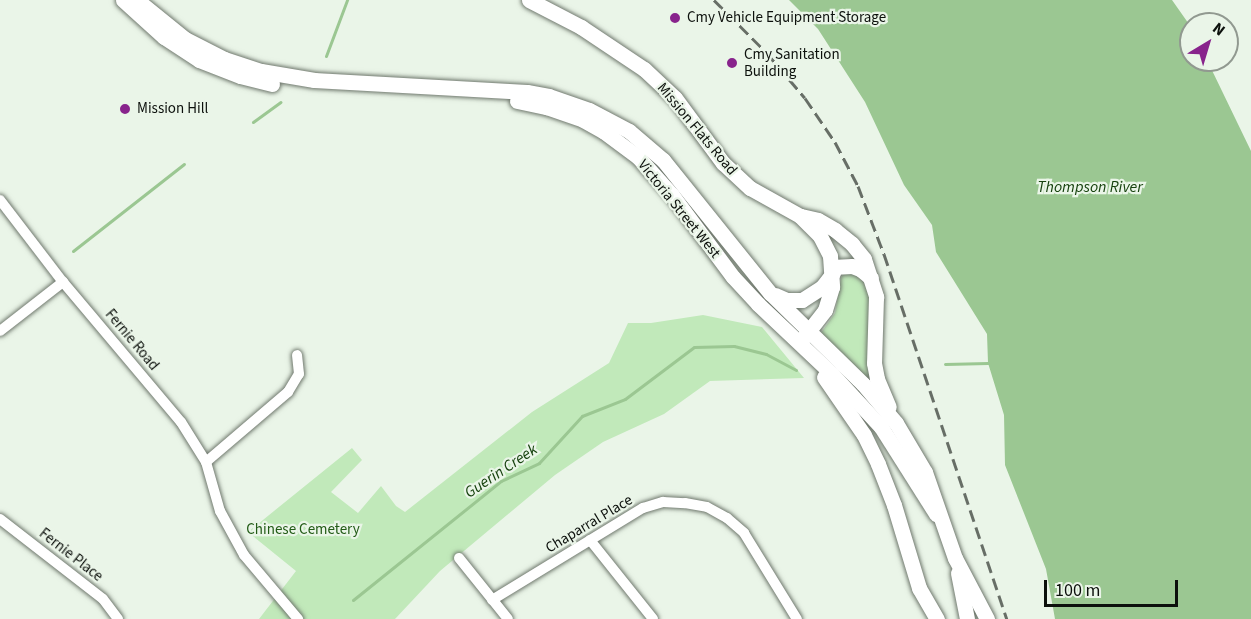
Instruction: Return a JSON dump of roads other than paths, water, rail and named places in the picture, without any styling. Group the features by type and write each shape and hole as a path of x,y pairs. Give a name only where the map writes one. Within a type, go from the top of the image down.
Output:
{"main road":[{"name":"Victoria Street West","path":"123,0 180,49 240,76 312,91 523,102 546,106 583,120 619,142 653,171 733,277 798,344 847,390 880,427 914,478 925,500 939,518"},
{"name":"Victoria Street West","path":"137,0 185,39 224,59 261,71 314,80 526,92 549,96 589,110 629,131 663,160 770,292 863,384 896,423 925,472 939,518 955,558 987,619"},
{"name":"Mission Flats Road","path":"529,0 581,27 645,69 675,98 723,163 750,188 800,216 820,236 832,270 830,299 825,310 798,344"},
{"path":"800,216 818,220 844,237 864,259 878,310 874,363 877,379 896,423"},
{"path":"770,292 787,300 802,300 822,287 832,270 852,266 861,269 871,278"},
{"path":"798,344 864,435 894,505 919,588 937,619"},
{"name":"Victoria Street West","path":"955,558 967,619"}],"street":[{"name":"Fernie Road","path":"0,200 63,282 181,422 206,462 220,511 244,555 298,619"},
{"path":"0,331 63,282"},
{"path":"206,462 288,392 299,374 297,355"},
{"name":"Chaparral Place","path":"492,600 643,508 663,502 706,507 727,518 744,533 797,619"},
{"name":"Fernie Place","path":"0,519 103,599 118,619"},
{"path":"590,540 653,619"},
{"path":"459,558 508,619"}],"water":[{"name":"Thompson River","path":"789,0 1172,0 1180,12 1179,72 1213,72 1251,151 1251,619 1055,619 1046,569 1005,465 1004,415 988,363 987,334 936,252 932,225 904,185 865,102 818,29"}],"waterway":[{"path":"326,56 347,0"},
{"path":"253,122 281,102"},
{"path":"73,251 184,164"},
{"name":"Guerin Creek","path":"353,600 501,481 539,463 582,416 625,399 694,347 734,346 766,354 796,370"},
{"name":"Guerin Creek","path":"945,364 988,363"}],"railway":[{"path":"714,0 766,52 805,98 835,142 858,186 884,254 1007,619"}],"place":[{"name":"Cmy Vehicle Equipment Storage","path":"675,18"},
{"name":"Cmy Sanitation Building","path":"732,63"},
{"name":"Mission Hill","path":"125,109"}],"park label":[{"name":"Chinese Cemetery","path":"303,530"}]}
